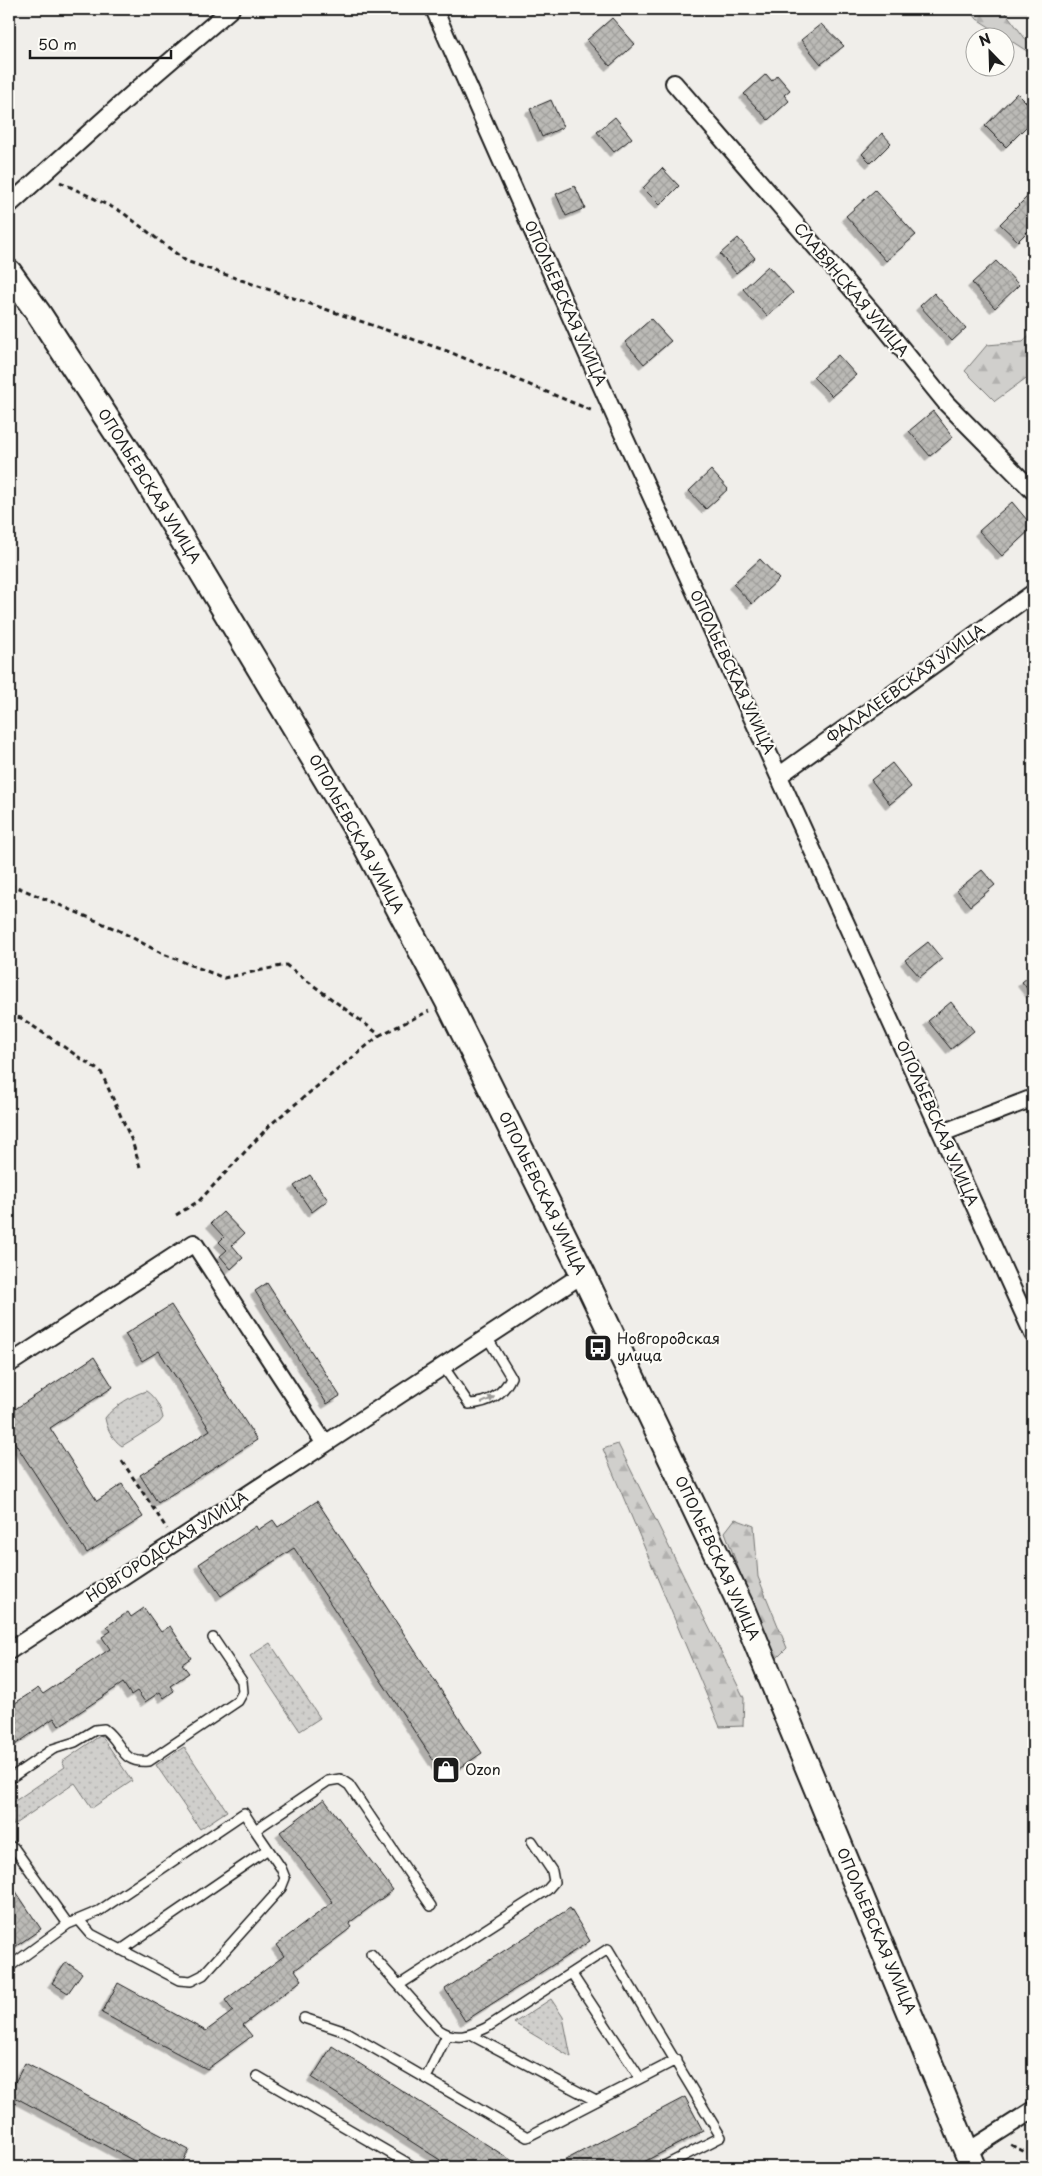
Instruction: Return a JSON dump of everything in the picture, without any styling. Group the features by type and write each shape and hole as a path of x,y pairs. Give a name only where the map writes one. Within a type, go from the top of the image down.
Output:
{"street":[{"path":"9,205 140,87 231,9"},
{"name":"ОПОЛЬЕВСКАЯ УЛИЦА","path":"434,9 617,421 780,775 1033,1334"},
{"name":"СЛАВЯНСКАЯ УЛИЦА","path":"674,83 877,318 946,402 1033,491"},
{"name":"ОПОЛЬЕВСКАЯ УЛИЦА","path":"9,272 39,314 140,469 363,841 448,1002 583,1274 741,1606 970,2160"},
{"name":"ФАЛАЛЕЕВСКАЯ УЛИЦА","path":"780,775 1033,593"},
{"path":"942,1132 1033,1098"},
{"path":"9,1364 194,1243 325,1444"},
{"name":"НОВГОРОДСКАЯ УЛИЦА","path":"9,1651 583,1274"},
{"path":"970,2160 1033,2110"}],"lane":[{"path":"443,1366 468,1404 482,1403 494,1397 506,1387 511,1376 487,1337"},
{"path":"9,1779 53,1749 75,1742 95,1730 104,1729 112,1735 128,1759 137,1762 148,1761 238,1701 243,1692 242,1681 213,1638"},
{"path":"255,1830 328,1781 340,1779 349,1786 431,1906"},
{"path":"9,1967 68,1924 99,1911 244,1813 281,1868 285,1878 281,1888 203,1975 191,1981 179,1980 91,1934 79,1920"},
{"path":"399,1985 547,1890 554,1882 552,1871 532,1840"},
{"path":"9,1846 14,1848 68,1924"},
{"path":"121,1950 268,1849"},
{"path":"371,1954 439,2030 457,2038 471,2035 486,2028 608,1949 721,2137 662,2167"},
{"path":"571,1973 640,2078"},
{"path":"304,2018 346,2032 527,2137 676,2060"},
{"path":"426,2078 447,2035"},
{"path":"471,2035 596,2101"},
{"path":"257,2076 414,2167"}],"path":[{"path":"40,178 51,178 122,212 186,262 447,351 617,421"},
{"path":"9,885 118,930 161,954 224,978 286,965 380,1035"},
{"path":"176,1214 199,1201 271,1124 380,1035 448,1002"},
{"path":"9,1015 21,1018 101,1072 132,1141 140,1167"},
{"path":"122,1461 175,1542"}],"green space":[{"path":"969,9 1003,9 1033,49 1033,55 1014,43 1014,28 991,28 977,19"},
{"path":"1033,330 1033,373 995,401 965,371 987,345 1023,342"},
{"path":"146,1391 157,1403 163,1418 159,1423 122,1446 111,1434 105,1418 123,1402"},
{"path":"618,1444 744,1698 743,1726 720,1727 603,1449"},
{"path":"735,1519 754,1526 758,1577 787,1648 776,1659 767,1646 725,1532"},
{"path":"270,1643 320,1718 300,1731 250,1656"},
{"path":"101,1735 132,1781 92,1808 75,1783 9,1828 9,1805 65,1767 62,1762"},
{"path":"184,1747 227,1811 200,1829 156,1765"},
{"path":"551,1999 563,2017 571,2057 514,2023"}],"building":[{"path":"612,18 635,44 610,66 587,40"},
{"path":"821,24 844,46 821,64 801,40"},
{"path":"766,74 772,81 777,75 790,90 784,95 789,101 768,120 744,94"},
{"path":"1017,93 1033,109 1033,120 1006,147 985,126"},
{"path":"551,100 563,127 542,137 530,109"},
{"path":"615,117 632,138 614,152 597,132"},
{"path":"882,133 891,143 871,163 862,154"},
{"path":"662,168 679,186 660,205 643,188"},
{"path":"575,186 585,208 566,216 556,194"},
{"path":"875,190 916,235 886,261 846,216"},
{"path":"1032,192 1033,226 1018,241 1000,224"},
{"path":"738,238 755,258 736,273 720,254"},
{"path":"996,261 1019,285 995,308 972,283"},
{"path":"768,266 793,293 767,316 743,289"},
{"path":"934,293 966,328 952,341 920,306"},
{"path":"651,319 671,341 644,364 625,342"},
{"path":"838,355 856,375 832,396 813,377"},
{"path":"933,411 953,437 930,456 909,431"},
{"path":"711,470 728,489 706,509 689,491"},
{"path":"1012,502 1033,527 1002,556 979,531"},
{"path":"760,559 779,579 752,604 733,584"},
{"path":"892,763 911,787 890,804 871,780"},
{"path":"982,870 995,885 970,906 957,890"},
{"path":"928,942 942,959 920,977 905,960"},
{"path":"1033,973 1033,996 1022,982"},
{"path":"951,1002 974,1031 951,1049 928,1021"},
{"path":"310,1175 328,1200 312,1212 294,1186"},
{"path":"223,1212 244,1234 232,1245 243,1258 231,1269 220,1256 227,1250 219,1242 224,1237 211,1223"},
{"path":"267,1283 340,1396 327,1404 255,1291"},
{"path":"171,1305 257,1440 158,1503 140,1475 210,1430 159,1351 142,1361 125,1334"},
{"path":"94,1357 113,1387 50,1428 97,1501 122,1484 143,1517 87,1553 9,1434 9,1413"},
{"path":"317,1501 482,1753 445,1778 294,1548 221,1596 199,1564 256,1526 258,1530 273,1520 278,1527"},
{"path":"144,1608 161,1632 170,1626 191,1658 182,1664 189,1673 170,1686 174,1691 164,1698 160,1692 145,1702 137,1691 131,1695 123,1683 59,1726 54,1718 9,1749 9,1707 38,1688 43,1694 110,1649 102,1637 111,1631 107,1626 128,1612 131,1617"},
{"path":"324,1799 393,1890 349,1923 352,1927 295,1970 302,1980 243,2025 252,2036 207,2069 102,2013 118,1983 206,2031 233,2011 225,2000 284,1956 276,1945 333,1902 280,1832"},
{"path":"9,1881 41,1929 9,1951"},
{"path":"570,1908 590,1941 465,2021 445,1989"},
{"path":"66,1962 82,1973 68,1993 52,1983"},
{"path":"332,2046 522,2167 451,2167 312,2078"},
{"path":"25,2063 189,2150 180,2167 136,2167 138,2163 9,2094"},
{"path":"685,2097 703,2131 634,2167 552,2167"}],"place":[{"name":"Новгородская улица","path":"598,1348"},
{"name":"Ozon","path":"446,1770"}]}
